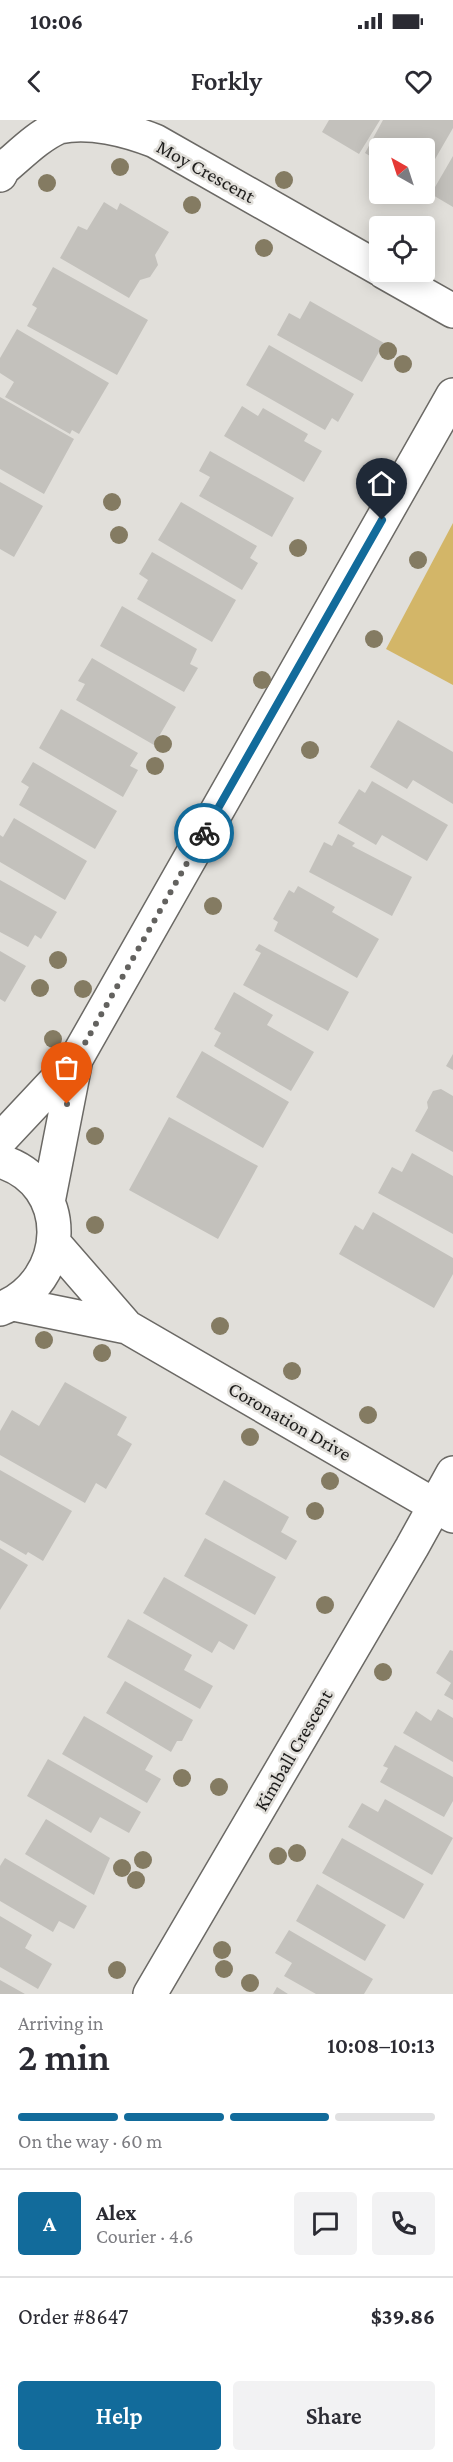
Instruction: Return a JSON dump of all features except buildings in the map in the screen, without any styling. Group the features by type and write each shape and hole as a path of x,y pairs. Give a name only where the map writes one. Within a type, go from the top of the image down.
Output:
{"street":[{"name":"Moy Crescent","path":"0,175 40,138 60,126 85,123 114,127 155,141 369,263"},
{"path":"402,282 453,311"},
{"path":"0,1140 76,1059 453,395"},
{"path":"48,1202 76,1059"},
{"path":"0,1161 21,1172 37,1185 48,1202 54,1222 54,1243 48,1267 34,1288 7,1306"},
{"name":"Coronation Drive","path":"54,1243 127,1327 444,1511"},
{"name":"Coronation Drive","path":"7,1306 127,1327"},
{"name":"Kimball Crescent","path":"150,1994 412,1547 444,1511 453,1473"}],"shaded area":[{"path":"453,523 453,685 386,649"}],"way so far":[{"path":"67,1104 76,1059 204,833"}],"route":[{"path":"204,833 382,520"}]}
